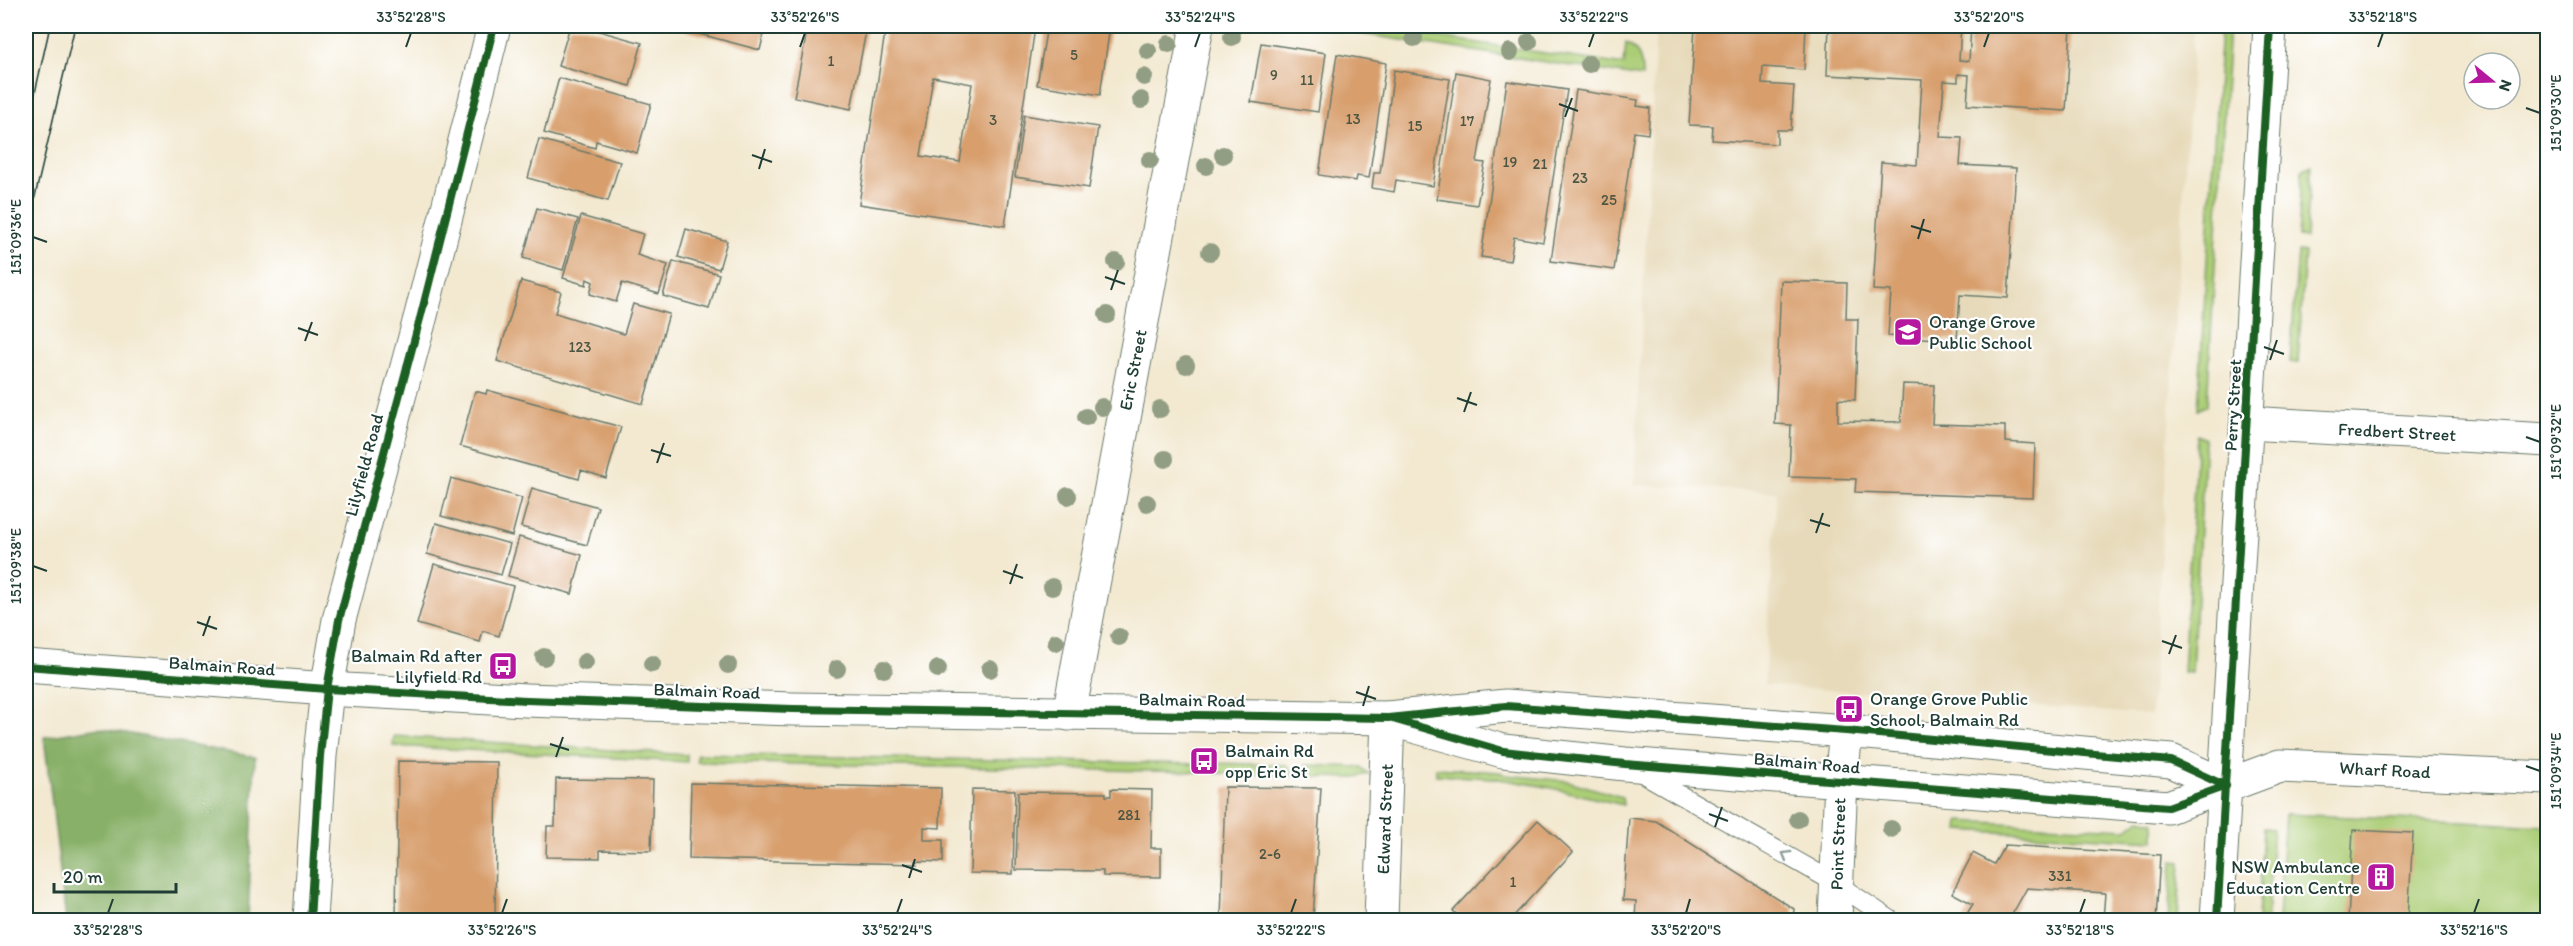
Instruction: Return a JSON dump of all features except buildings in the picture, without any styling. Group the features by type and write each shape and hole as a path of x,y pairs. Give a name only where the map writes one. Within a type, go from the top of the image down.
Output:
{"main road":[{"name":"Lilyfield Road","path":"310,921 320,756 327,689 344,598 421,315 494,26"},
{"name":"Eric Street","path":"1069,714 1197,26"},
{"name":"Perry Street","path":"2226,786 2270,26"},
{"name":"Fredbert Street","path":"2247,423 2547,440"},
{"name":"Balmain Road","path":"40,667 327,689 526,700 781,709 1388,718 1506,706 1846,731 2171,761 2226,786"},
{"name":"Balmain Road","path":"1388,718 1503,751 1625,764 2168,807 2226,786"},
{"name":"Edward Street","path":"1381,921 1388,718"},
{"name":"Point Street","path":"1835,921 1841,780 1846,731"},
{"name":"Wharf Road","path":"2226,786 2280,766 2547,778"},
{"path":"2217,921 2226,786"}],"lane":[{"path":"1625,764 1837,884 1891,921"}],"shaded area":[{"name":"Orange Grove Public School","path":"1656,26 2194,26 2151,715 1764,685 1777,492 1634,485"}],"green space":[{"path":"1310,26 1368,26 1624,65 1626,43 1640,57 1642,77"},
{"path":"2221,26 2229,26 2207,405 2198,410"},
{"path":"2311,165 2306,238 2298,237 2302,170"},
{"path":"2298,251 2305,252 2298,363 2290,362"},
{"path":"2197,435 2205,439 2192,673 2183,672"},
{"path":"99,728 255,757 248,920 66,920 44,737"},
{"path":"394,736 687,755 687,762 393,746"},
{"path":"697,754 1202,764 1202,772 697,762"},
{"path":"1214,763 1287,765 1293,772 1293,776 1214,773"},
{"path":"1305,765 1361,767 1369,774 1351,778 1299,776 1299,771"},
{"path":"1436,768 1500,772 1506,775 1568,781 1622,797 1623,805 1547,787 1493,778 1436,775"},
{"path":"2285,814 2547,826 2547,920 2278,920"},
{"path":"2141,819 2154,822 2154,841 1958,830 1959,821 2126,829"},
{"path":"2263,828 2273,829 2267,920 2258,920"},
{"path":"2172,861 2181,862 2178,920 2168,920"}],"tram line":[{"path":"26,133 50,26"},
{"path":"26,235 75,26"}],"cycle path":[{"path":"310,920 320,756 327,689 339,620 421,315 494,26"},
{"path":"2217,920 2270,26"},
{"path":"26,666 327,689 526,700 793,709 1388,718 1506,706 1846,731 2171,761 2226,786"},
{"path":"1396,720 1503,751 1625,764 2168,807 2226,786"}],"place":[{"name":"Orange Grove Public School","path":"1908,332"},
{"name":"Balmain Rd after Lilyfield Rd","path":"503,666"},
{"name":"Orange Grove Public School, Balmain Rd","path":"1849,709"},
{"name":"Balmain Rd opp Eric St","path":"1204,761"},
{"name":"NSW Ambulance Education Centre","path":"2381,877"}]}
